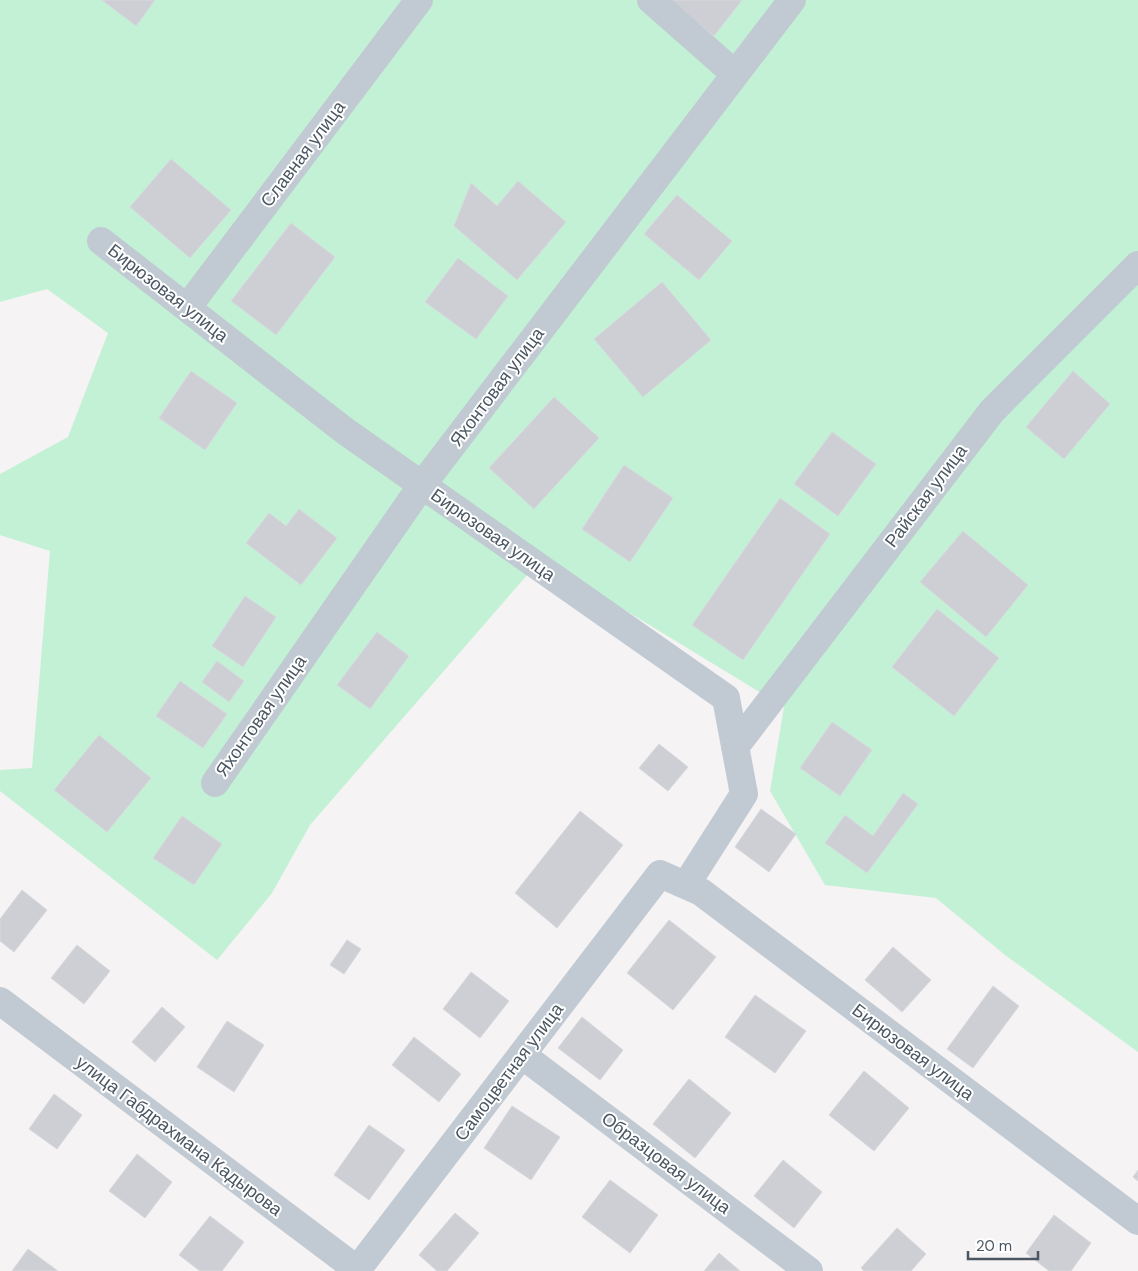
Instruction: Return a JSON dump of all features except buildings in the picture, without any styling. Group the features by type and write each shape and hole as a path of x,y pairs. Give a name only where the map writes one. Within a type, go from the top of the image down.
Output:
{"street":[{"name":"Славная улица","path":"187,308 419,0"},
{"path":"651,0 735,74"},
{"name":"Яхонтовая улица","path":"215,783 422,485 792,0"},
{"name":"Бирюзовая улица","path":"101,241 345,431 726,698 744,794 686,885"},
{"name":"Райская улица","path":"735,747 992,411 1138,264"},
{"name":"Бирюзовая улица","path":"660,874 702,892 1138,1221"},
{"name":"Самоцветная улица","path":"358,1270 660,874"},
{"name":"улица Габдрахмана Кадырова","path":"0,1001 358,1270"},
{"name":"Образцовая улица","path":"522,1055 810,1271"}],"green space":[{"path":"0,0 1138,0 1138,1052 1005,955 936,898 825,885 770,791 784,707 541,559 310,825 272,893 217,960 0,791 0,770 32,768 50,551 0,535 0,474 68,437 108,333 47,289 0,302"}]}
